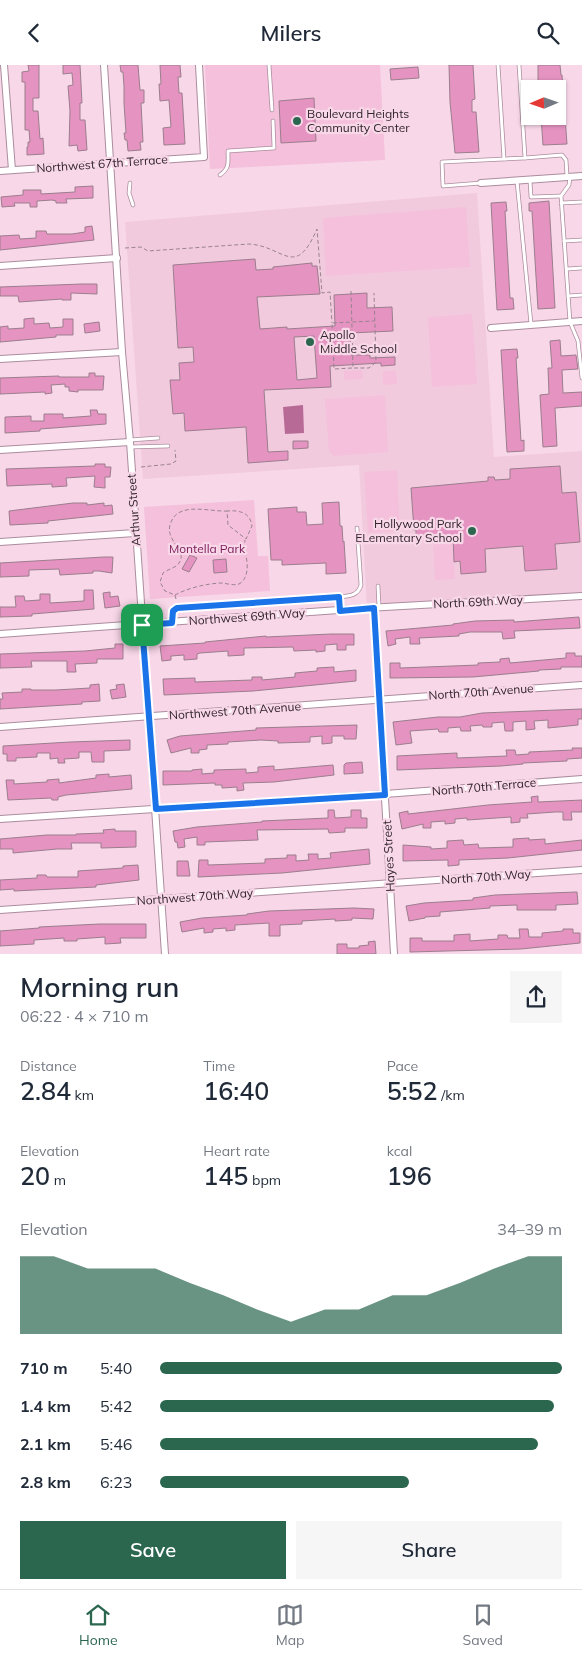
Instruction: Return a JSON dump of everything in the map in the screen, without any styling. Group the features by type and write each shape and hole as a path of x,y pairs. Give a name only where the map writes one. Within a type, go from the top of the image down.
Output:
{"street":[{"path":"4,65 12,170"},
{"name":"Arthur Street","path":"104,65 122,353 130,443 165,954"},
{"name":"Northwest 67th Terrace","path":"0,171 204,157 199,65"},
{"path":"481,183 582,176"},
{"path":"0,266 117,258"},
{"path":"491,328 582,321"},
{"path":"0,359 122,353"},
{"path":"0,451 130,443"},
{"path":"0,542 135,533"},
{"name":"North 69th Way","path":"377,608 582,596"},
{"name":"Northwest 69th Way","path":"0,635 377,608"},
{"name":"Hayes Street","path":"377,608 380,700 394,954"},
{"name":"North 70th Avenue","path":"380,700 582,685"},
{"name":"Northwest 70th Avenue","path":"0,727 380,700"},
{"name":"North 70th Terrace","path":"0,819 385,795 582,779"},
{"name":"North 70th Way","path":"390,884 582,870"},
{"name":"Northwest 70th Way","path":"0,910 390,884"}],"lane":[{"path":"269,65 272,110"},
{"path":"498,65 504,159"},
{"path":"519,65 524,158"},
{"path":"220,175 228,166 228,151 274,148 273,121"},
{"path":"481,183 443,186 442,162 562,155 566,160 568,185 561,196 561,203 570,322 580,341 582,378"},
{"path":"530,180 531,197 561,196"},
{"path":"517,181 531,325"},
{"path":"130,183 129,193 133,205"},
{"path":"561,203 582,202"},
{"path":"564,241 582,240"},
{"path":"566,269 582,268"},
{"path":"568,296 582,295"},
{"path":"130,443 158,438"},
{"path":"130,443 168,446"},
{"path":"172,623 173,611 177,608 339,597 350,596 356,593 361,585 357,528"},
{"path":"377,608 378,585"},
{"path":"339,597 340,611"}],"path":[{"path":"125,248 141,247 148,251 249,244 262,245 289,258 301,255 311,243 318,229 322,293 330,292 334,369 368,368 376,362 374,293"},
{"path":"351,291 353,368"},
{"path":"332,323 375,321"},
{"path":"141,467 171,464 176,461 175,450"},
{"path":"187,510 237,510 248,516 252,526 246,539 248,567 242,582 235,585 220,583 202,586 175,595 165,591 160,582 161,575 178,564 181,558 181,552 172,541 169,533 173,518 179,513 187,510"},
{"path":"227,511 228,525 246,539"},
{"path":"175,595 176,599"}],"shaded area":[{"name":"Apollo Middle School","path":"477,193 494,457 582,451 582,596 367,608 359,465 143,479 125,222"},
{"path":"303,405 304,433 285,434 283,407"}],"green space":[{"path":"205,65 380,65 385,160 210,169"},
{"path":"466,207 470,267 326,276 323,218"},
{"path":"472,314 477,384 432,387 428,317"},
{"path":"362,370 363,379 344,380 344,371"},
{"path":"383,371 396,371 397,384 383,385"},
{"path":"385,395 388,452 334,456 329,451 325,399"},
{"path":"397,470 400,531 368,533 364,472"},
{"name":"Montella Park","path":"254,500 258,556 268,556 270,591 150,599 144,507"},
{"path":"452,537 455,579 435,580 433,538"}],"building":[{"path":"28,65 39,65 39,98 33,98 33,111 38,111 40,139 43,138 44,154 27,155 28,142 30,142 29,130 25,130 25,82 22,82 22,72 29,71"},
{"path":"63,65 80,65 82,103 80,103 80,120 85,120 87,150 78,151 77,145 69,146 70,111 68,86 73,85 72,73 63,74"},
{"path":"120,65 138,65 140,90 144,90 144,103 141,103 143,142 140,142 141,150 128,151 127,140 125,140 124,86 123,72 121,72"},
{"path":"160,65 180,65 181,77 178,77 179,93 182,93 185,144 164,145 163,128 171,127 169,100 160,101"},
{"path":"449,65 473,65 475,99 472,100 472,112 476,112 479,152 455,153 450,102"},
{"path":"538,65 560,65 562,80 538,80"},
{"path":"418,67 419,78 391,80 390,69"},
{"name":"Boulevard Heights Community Center","path":"314,98 316,141 281,143 279,101"},
{"path":"542,125 566,125 567,144 543,145"},
{"path":"93,186 93,198 66,199 67,203 56,203 56,201 52,200 37,201 37,207 30,207 30,203 14,203 15,206 2,207 1,197 23,195 23,190 41,190 41,194 75,192 75,187"},
{"path":"549,201 555,308 538,309 532,211 529,211 529,203"},
{"path":"506,202 510,298 513,298 514,309 497,310 491,203"},
{"path":"92,226 94,240 0,250 0,236 19,235 20,239 36,238 36,231 46,231 47,234 72,234 85,232 85,227"},
{"path":"255,259 256,270 312,263 312,266 317,266 320,294 257,297 260,329 335,326 334,295 367,293 367,308 392,307 393,331 350,333 351,355 370,355 370,358 395,357 395,365 381,366 381,363 330,366 331,387 264,390 268,452 288,451 288,460 248,463 246,427 185,431 184,413 173,414 170,380 180,380 179,363 194,362 193,347 178,348 173,265","holes":["314,336 317,378 297,380 294,337"]},
{"path":"97,284 97,294 71,293 71,300 19,302 18,296 0,296 0,287"},
{"path":"34,318 34,324 49,323 50,328 63,327 63,319 73,319 73,335 56,335 56,337 0,342 0,327 8,326 8,329 24,328 24,319"},
{"path":"99,322 100,331 85,333 84,324"},
{"path":"560,340 561,356 576,355 578,369 562,370 563,393 582,392 582,406 555,408 557,446 543,447 540,395 549,394 548,368 552,368 550,341"},
{"path":"517,349 521,441 524,440 524,451 507,452 501,350"},
{"path":"89,373 95,373 95,376 104,376 103,390 69,391 69,387 65,387 65,384 51,385 52,393 0,394 0,378 89,377"},
{"path":"90,410 97,410 98,414 106,414 106,424 5,433 5,417 31,416 31,421 44,421 44,414 63,414 63,418 91,416"},
{"path":"293,441 308,441 308,448 293,449"},
{"path":"95,464 105,464 105,467 111,467 110,477 105,477 105,488 94,487 95,476 66,478 67,486 52,487 52,484 7,486 6,469 95,466"},
{"path":"560,466 562,493 576,492 580,542 555,544 557,569 525,571 523,546 485,549 486,572 461,574 460,561 454,562 453,536 427,538 427,535 416,535 411,488 488,481 488,477 494,477 495,480 510,479 510,469"},
{"path":"339,502 346,573 326,574 326,563 282,565 282,560 271,560 268,509 297,507 297,512 306,512 307,525 323,524 322,503"},
{"path":"87,503 87,505 104,503 104,506 112,505 113,514 48,521 48,523 10,525 9,511"},
{"path":"190,555 197,558 189,572 182,569"},
{"path":"113,557 112,573 93,571 93,573 60,575 59,569 29,570 29,576 0,577 0,563"},
{"path":"226,559 227,572 214,573 213,560"},
{"path":"84,590 93,590 94,609 32,614 32,616 0,617 0,607 16,607 15,596 24,596 25,601 40,600 40,594 50,594 50,603 84,601"},
{"path":"110,592 110,597 118,596 120,606 105,608 103,593"},
{"path":"579,617 580,628 514,631 515,638 503,639 502,632 470,632 459,634 459,636 419,638 420,644 410,644 410,637 395,639 396,644 388,646 386,631 453,625 475,621 514,620 514,622"},
{"path":"354,634 354,645 346,645 346,650 337,650 337,644 325,645 325,651 316,652 316,650 294,651 293,647 244,648 244,655 228,656 228,651 200,653 197,654 197,659 184,660 184,655 171,656 171,660 162,661 160,646 266,636"},
{"path":"115,644 123,644 123,659 97,659 97,663 75,664 76,672 67,672 67,661 31,661 32,667 0,668 0,654 85,651 115,648"},
{"path":"566,653 575,653 575,656 582,656 582,667 561,667 561,669 473,677 390,678 390,663 400,663 400,668 478,665 478,663 500,662 500,659 509,658 510,663 566,658"},
{"path":"334,667 334,672 356,670 356,681 253,691 164,695 163,679 195,678 195,682 252,680 252,677 262,677 262,680 295,677 295,673 317,671 317,668"},
{"path":"99,684 100,701 82,702 82,704 0,709 0,699 3,699 2,693 22,692 22,689 90,688 90,685"},
{"path":"124,684 126,697 112,699 110,690 117,689 116,685"},
{"path":"582,709 582,719 578,719 578,725 548,728 548,720 534,721 535,729 526,730 526,721 513,722 513,731 505,731 504,722 492,723 492,727 483,727 482,725 470,726 471,731 461,731 460,727 448,728 448,732 439,732 438,729 410,731 412,743 396,745 393,722 438,717 460,717 482,713"},
{"path":"357,725 356,739 332,736 332,743 322,744 322,736 310,737 310,742 278,743 278,741 261,740 228,742 228,744 207,745 207,749 199,750 199,753 191,753 191,748 171,753 167,740 180,736 256,730 256,728"},
{"path":"130,740 130,750 104,751 104,762 92,762 91,752 79,752 79,758 64,759 65,763 58,763 58,758 50,759 50,753 37,753 37,757 16,758 16,761 7,761 7,754 3,754 3,746"},
{"path":"572,748 582,748 582,758 567,759 567,761 501,766 397,770 397,756 457,753 457,758 507,756 506,750 515,750 516,755 529,754 529,752 573,750"},
{"path":"362,762 363,773 344,774 344,765 346,763"},
{"path":"333,765 334,775 274,782 243,783 244,790 237,791 237,787 222,788 222,785 215,785 215,783 163,785 163,771 202,769 202,774 214,773 214,770 246,769 246,773 258,772 258,767 274,766 274,770"},
{"path":"109,774 109,777 131,775 132,789 66,795 58,797 58,800 52,800 51,798 8,800 6,780 14,780 14,784 47,782 47,780 59,779 59,783 96,778 96,775"},
{"path":"538,796 538,802 582,800 582,812 571,812 572,820 563,820 563,812 555,812 527,814 528,818 520,818 520,822 511,823 511,817 467,820 467,818 455,819 455,823 445,824 445,821 431,822 431,828 423,828 423,824 402,829 399,813 408,811 408,814 532,802 531,797"},
{"path":"328,810 334,810 335,818 351,817 351,810 361,810 361,818 367,818 367,828 345,828 345,832 329,833 328,829 257,830 258,840 205,842 205,845 197,845 197,837 184,839 185,847 178,848 173,831 262,821 328,818"},
{"path":"115,829 115,831 136,831 136,847 101,848 101,843 71,843 72,849 13,853 13,849 0,849 0,839 104,833 103,830"},
{"path":"529,838 529,840 545,839 545,844 582,840 582,850 508,858 459,860 459,865 448,866 448,860 403,861 403,845 431,847 431,849 447,848 447,841 463,840 464,845 478,844 479,848 513,847 513,839"},
{"path":"369,849 370,864 282,873 198,877 199,860 208,860 208,865 265,863 265,859 287,858 287,855 296,855 296,861 309,860 308,854 318,854 318,859 331,858 330,853"},
{"path":"177,861 188,861 190,876 177,876"},
{"path":"138,865 139,880 96,885 96,887 0,890 0,880 37,878 37,875 46,875 47,877 78,877 78,871"},
{"path":"577,892 578,904 556,905 556,910 517,910 517,905 490,906 490,908 440,912 440,916 409,921 406,906 473,900 473,898 495,895"},
{"path":"374,909 373,919 352,918 352,920 302,921 302,924 280,925 280,936 269,936 269,923 235,925 235,930 226,931 226,928 213,929 213,932 204,933 204,928 182,932 180,922 269,911"},
{"path":"100,924 146,924 146,938 120,938 121,943 105,944 105,937 77,939 77,941 64,941 64,938 34,940 34,944 0,946 0,931"},
{"path":"519,929 528,929 529,937 542,937 542,933 573,929 573,933 580,933 580,943 521,949 410,952 410,938 422,938 422,941 454,941 454,935 470,934 470,941 498,939 498,935 507,935 508,938 520,938"},
{"path":"375,941 376,954 337,954 337,944 347,944 347,948 359,948 359,946 369,945 368,942"}],"place":[{"name":"Boulevard Heights Community Center","path":"297,121"},
{"name":"Apollo Middle School","path":"310,342"},
{"name":"Hollywood Park ELementary School","path":"472,531"}],"route":[{"path":"339,597 340,611 374,608 385,795 156,809 142,625 172,623 173,611 177,608 339,597"}]}
